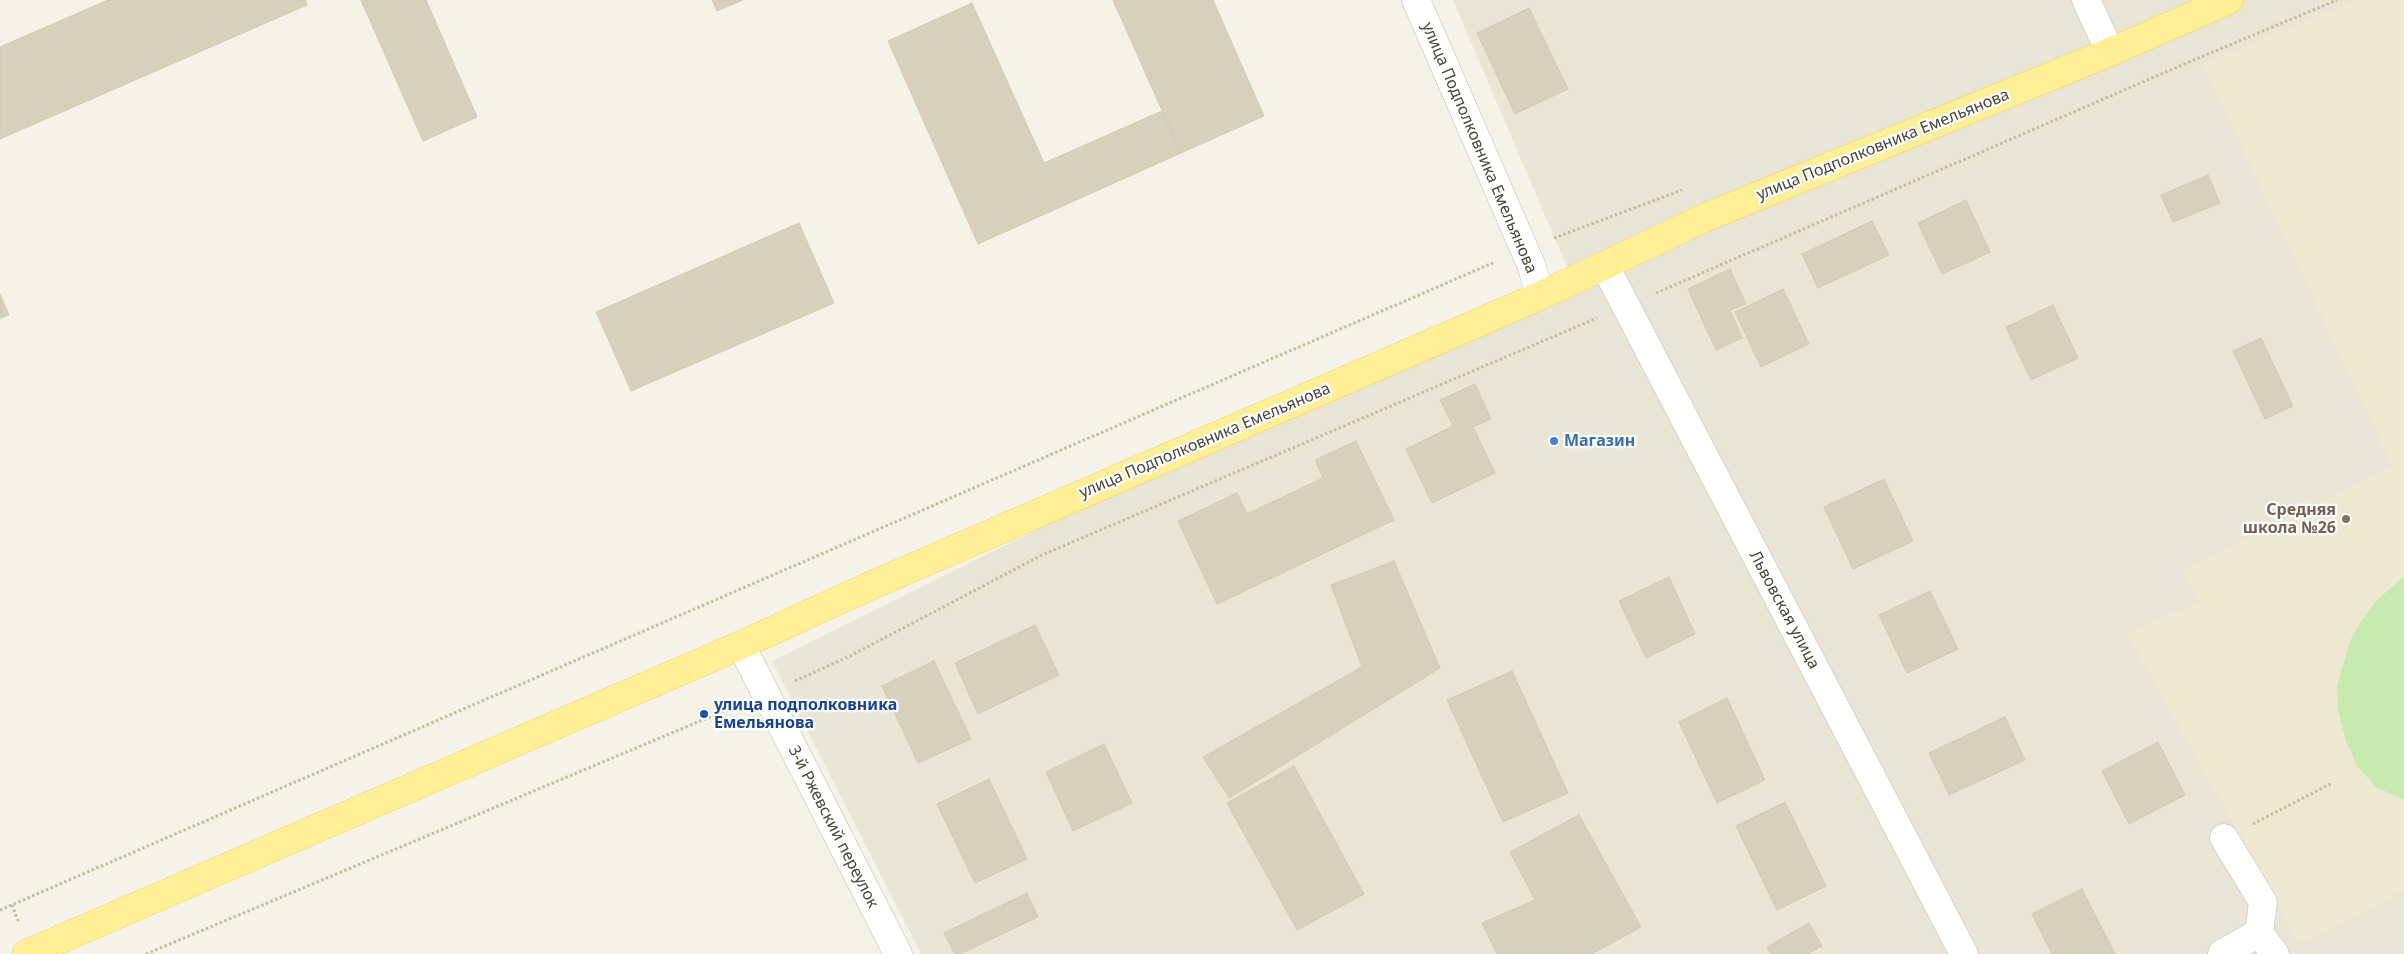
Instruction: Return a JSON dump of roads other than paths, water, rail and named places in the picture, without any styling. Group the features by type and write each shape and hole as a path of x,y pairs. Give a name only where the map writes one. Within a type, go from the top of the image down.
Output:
{"main road":[{"name":"улица Подполковника Емельянова","path":"28,953 741,646 870,586 1540,296 1704,218 2110,52 2229,0"}],"street":[{"name":"улица Подполковника Емельянова","path":"1416,0 1525,249 1540,296"},
{"path":"2086,0 2110,52"},
{"name":"Львовская улица","path":"1605,266 1624,306 1964,954"},
{"name":"3-й Ржевский переулок","path":"741,646 898,954"},
{"path":"2222,954 2267,944 2263,902 2224,838"}],"place":[{"name":"Магазин","path":"1554,441"},
{"name":"Средняя школа №26","path":"2346,519"},
{"name":"улица подполковника Емельянова","path":"704,714"}]}
